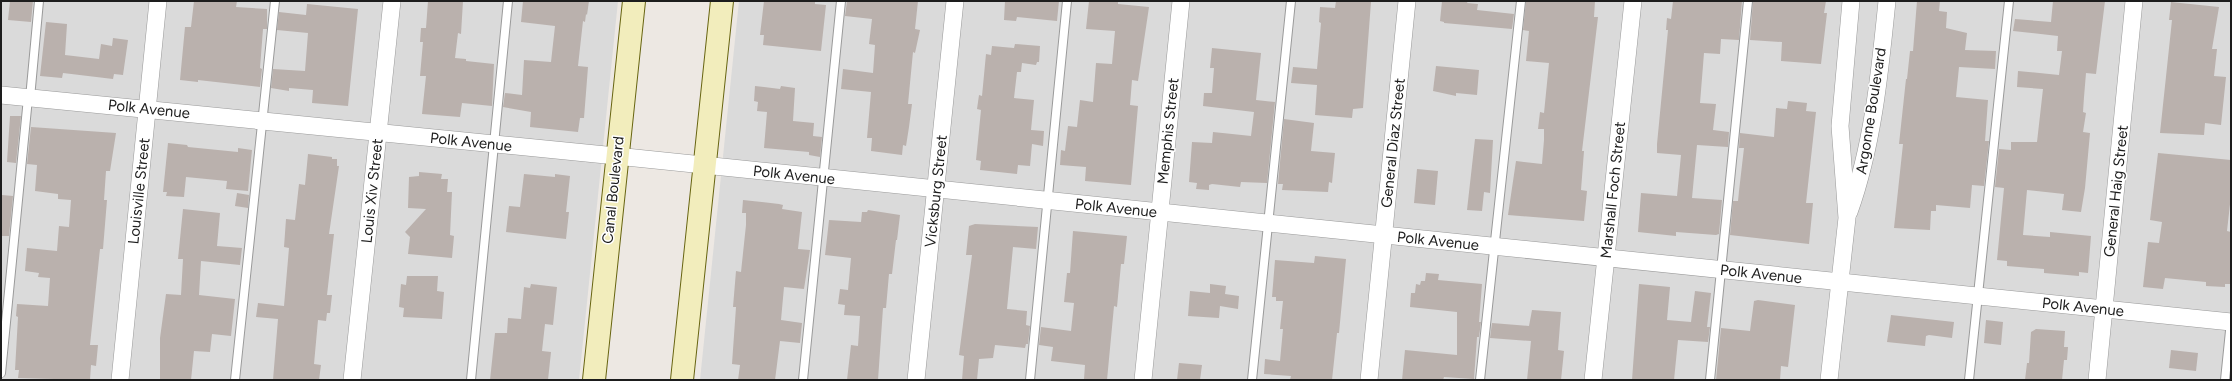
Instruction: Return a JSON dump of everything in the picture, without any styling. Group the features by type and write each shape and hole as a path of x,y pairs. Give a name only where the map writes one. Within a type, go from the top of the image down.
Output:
{"main road":[{"name":"Canal Boulevard","path":"594,380 616,156 634,1"},
{"path":"682,380 722,1"}],"street":[{"name":"Louisville Street","path":"120,380 158,1"},
{"name":"Louis Xiv Street","path":"352,380 392,1"},
{"name":"Vicksburg Street","path":"916,380 955,1"},
{"name":"Memphis Street","path":"1143,380 1181,1"},
{"name":"General Diaz Street","path":"1368,380 1407,1"},
{"name":"Marshall Foch Street","path":"1593,380 1633,1"},
{"name":"Argonne Boulevard","path":"1830,380 1839,282 1847,218 1840,126 1851,1"},
{"name":"Argonne Boulevard","path":"1847,218 1860,181 1876,95 1886,1"},
{"name":"General Haig Street","path":"2097,380 2134,1"},
{"name":"Polk Avenue","path":"1,95 616,156 2231,322"}],"lane":[{"path":"1,373 39,1"},
{"path":"235,380 275,1"},
{"path":"471,380 508,1"},
{"path":"803,380 841,1"},
{"path":"1030,380 1067,1"},
{"path":"1252,380 1269,223 1290,1"},
{"path":"1480,380 1521,1"},
{"path":"1710,380 1748,1"},
{"path":"1969,380 2009,1"},
{"path":"2225,380 2231,318"}],"shaded area":[{"path":"1,1 618,1 579,380 1,380"},
{"path":"739,1 2231,1 2231,380 700,380"}],"building":[{"path":"10,1 33,1 31,22 8,20"},
{"path":"194,1 237,1 236,7 267,9 267,29 263,29 260,87 198,80 198,82 180,80 185,27 191,27"},
{"path":"428,1 463,1 461,34 458,33 455,58 466,59 466,61 494,64 492,106 462,103 460,117 422,114 426,76 420,76 423,42 420,42 421,28 426,28"},
{"path":"523,1 589,1 585,22 583,21 578,66 588,67 584,118 580,118 578,132 530,127 531,112 503,107 505,93 522,95 524,60 551,62 555,26 521,22"},
{"path":"764,1 815,1 815,4 826,5 821,51 763,45 764,35 760,35"},
{"path":"847,1 918,1 915,29 920,30 915,53 913,52 908,104 912,104 906,146 903,145 902,155 871,151 872,138 867,138 871,92 841,89 843,69 873,73 875,45 869,44 872,19 845,16"},
{"path":"1005,1 1059,1 1057,21 1017,17 1016,21 1004,20"},
{"path":"1089,1 1118,1 1118,4 1149,7 1138,81 1132,80 1130,105 1138,106 1131,185 1085,181 1086,167 1060,165 1061,150 1065,151 1068,126 1077,127 1080,100 1093,102 1096,63 1112,64 1115,31 1086,29"},
{"path":"1336,1 1371,2 1363,108 1353,109 1352,118 1315,115 1317,85 1291,83 1293,67 1317,69 1321,23 1319,22 1320,7 1335,8"},
{"path":"1442,1 1468,1 1467,3 1478,4 1477,10 1514,14 1512,29 1444,23 1440,21"},
{"path":"1526,1 1595,1 1594,17 1598,17 1582,151 1584,151 1581,190 1587,191 1584,221 1508,215 1516,161 1542,164 1544,129 1538,129 1540,112 1544,113 1549,63 1526,61 1529,31 1523,30"},
{"path":"1673,1 1742,1 1739,40 1721,39 1720,54 1704,53 1700,103 1716,104 1713,130 1729,132 1728,147 1697,145 1692,198 1722,200 1719,234 1716,235 1676,232 1676,236 1638,232 1641,193 1677,196 1681,155 1657,153 1668,30 1666,30 1667,18 1671,19"},
{"path":"1753,1 1826,1 1824,13 1827,13 1821,64 1781,61 1782,42 1750,40"},
{"path":"1917,1 1940,1 1939,11 1947,12 1946,28 1967,33 1965,50 1996,51 1995,69 1959,67 1956,97 1988,100 1985,141 1989,141 1984,186 1972,185 1970,208 1936,205 1936,211 1931,211 1930,230 1894,228 1903,144 1899,144 1910,51 1913,51"},
{"path":"2053,1 2105,1 2096,74 2086,73 2083,112 2086,113 2083,132 2090,133 2085,188 2081,212 2062,210 2064,194 2027,190 2023,235 2050,237 2050,232 2091,236 2088,273 2079,272 2079,276 2044,273 2044,269 2007,266 2007,261 1997,260 2004,188 1995,187 1999,149 2011,150 2011,142 2037,142 2043,89 2017,87 2018,71 2059,75 2062,51 2057,51 2058,36 2013,31 2015,19 2051,22"},
{"path":"2171,2 2219,7 2212,49 2217,49 2214,76 2226,77 2221,125 2205,123 2204,135 2160,133 2172,20 2169,20"},
{"path":"307,4 358,9 348,106 312,103 313,90 289,88 289,91 271,88 273,69 305,71 308,33 277,30 279,12 306,15"},
{"path":"46,22 67,24 65,55 99,59 101,44 112,46 113,38 128,40 123,75 114,74 113,79 63,73 62,78 40,76"},
{"path":"1015,44 1040,46 1039,62 1037,62 1036,65 1022,63 1021,72 1017,72 1014,98 1034,100 1031,130 1044,131 1043,146 1032,144 1030,166 1018,165 1017,174 980,170 981,161 976,160 981,110 977,109 979,95 982,96 986,54 991,55 992,46 1014,48"},
{"path":"1212,48 1261,53 1256,100 1275,102 1267,183 1241,182 1240,187 1212,184 1209,185 1209,190 1196,189 1197,183 1189,182 1192,142 1212,143 1213,132 1251,136 1254,112 1203,106 1204,93 1212,93 1214,68 1210,68"},
{"path":"1436,66 1479,70 1477,95 1456,93 1456,96 1433,91"},
{"path":"755,86 780,89 781,86 795,88 793,121 814,123 813,136 822,137 820,157 809,155 809,152 764,148 767,112 757,111 758,102 754,101"},
{"path":"1788,101 1807,103 1806,111 1816,112 1806,203 1813,203 1809,244 1730,235 1733,201 1738,201 1744,148 1739,148 1740,133 1774,137 1776,108 1787,109"},
{"path":"10,116 21,116 16,163 7,162"},
{"path":"1284,119 1314,123 1311,151 1335,153 1332,183 1329,182 1328,192 1282,190 1283,184 1278,184"},
{"path":"31,127 116,133 110,171 106,171 104,200 107,200 103,249 100,249 90,345 98,345 96,366 91,365 90,380 18,378 19,370 15,370 18,317 16,316 17,304 48,306 50,278 38,277 39,273 25,271 27,248 57,251 59,226 69,227 71,200 58,199 58,194 35,191 37,165 27,164"},
{"path":"1475,139 1493,140 1490,193 1484,192 1482,211 1467,210"},
{"path":"168,143 187,145 188,147 238,152 238,148 252,150 248,191 226,189 227,181 186,177 184,197 166,196 167,192 163,192"},
{"path":"2158,153 2231,160 2231,195 2227,231 2231,232 2231,284 2225,284 2225,287 2206,286 2206,282 2165,278 2163,289 2143,287 2148,242 2159,243 2162,222 2150,220"},
{"path":"308,154 332,157 332,159 337,159 337,166 339,166 329,234 334,234 327,295 332,295 330,313 327,313 326,321 318,320 314,364 321,365 319,380 273,380 278,319 256,317 258,303 284,306 289,248 284,247 286,219 295,220 299,184 305,185"},
{"path":"1417,169 1438,171 1435,205 1414,203"},
{"path":"419,172 442,174 441,179 448,179 447,192 452,192 450,235 454,236 452,258 408,254 410,237 405,232 426,209 408,208 409,177 419,176"},
{"path":"524,174 555,177 555,174 570,176 566,212 569,212 566,239 506,232 509,206 520,207"},
{"path":"237,193 249,195 248,208 235,206"},
{"path":"2,195 13,196 9,236 1,236"},
{"path":"743,200 779,204 783,205 782,209 802,212 798,249 810,250 804,289 784,287 781,320 802,323 800,343 780,341 775,380 738,380 740,365 732,364 736,307 733,307 736,271 741,272 746,225 746,213 742,213"},
{"path":"183,209 220,213 217,246 242,248 240,265 201,261 199,295 235,299 231,336 212,334 210,352 194,351 191,380 160,380 160,338 166,294 181,295 183,259 178,259"},
{"path":"868,210 900,215 897,240 892,274 889,274 886,308 883,308 878,380 847,380 851,345 858,346 860,316 844,315 845,305 838,304 840,289 848,290 851,258 825,255 829,220 861,222 862,212 867,212"},
{"path":"975,224 1038,227 1036,249 1013,247 1007,309 1027,311 1026,325 1030,326 1028,344 1026,344 1025,348 995,345 993,358 979,359 977,380 962,380 964,356 959,355 972,255 966,255 969,226"},
{"path":"1073,231 1127,236 1124,264 1121,264 1117,307 1114,306 1107,380 1084,379 1085,365 1051,361 1053,347 1039,345 1041,327 1071,331 1074,303 1064,302 1067,273 1070,273"},
{"path":"1315,256 1346,259 1339,333 1337,333 1332,380 1290,380 1291,376 1264,374 1265,359 1280,361 1283,329 1280,329 1283,301 1276,301 1276,297 1272,297 1275,260 1314,263"},
{"path":"1426,273 1439,274 1438,280 1482,284 1479,322 1481,322 1479,337 1477,337 1474,379 1444,377 1443,380 1402,380 1405,350 1457,355 1457,312 1410,307 1411,293 1415,293 1416,284 1420,285 1421,281 1425,281"},
{"path":"407,276 438,276 437,291 444,292 442,319 403,317 404,308 399,307 401,284 406,285"},
{"path":"531,284 557,287 553,325 545,324 542,351 551,352 548,380 490,380 495,333 507,333 508,318 521,319 524,287 530,288"},
{"path":"1210,284 1226,286 1225,294 1239,296 1238,309 1220,306 1219,318 1188,316 1190,291 1210,293"},
{"path":"1639,284 1670,287 1667,320 1691,322 1695,291 1711,293 1707,327 1710,327 1708,342 1678,340 1674,380 1632,380"},
{"path":"1758,300 1795,305 1788,367 1781,366 1780,380 1716,380 1721,328 1750,331 1754,301"},
{"path":"1532,310 1561,312 1558,350 1564,351 1561,380 1527,380 1531,341 1490,338 1492,323 1529,326"},
{"path":"1891,315 1954,322 1952,338 1929,335 1926,336 1925,346 1887,342"},
{"path":"1986,320 2003,322 2001,345 1984,343"},
{"path":"2036,329 2065,331 2064,347 2068,347 2067,360 2064,360 2062,380 2025,380 2027,363 2029,363 2031,332"},
{"path":"2171,350 2198,353 2196,371 2169,368"},
{"path":"1179,363 1202,365 1200,380 1177,380"}]}
